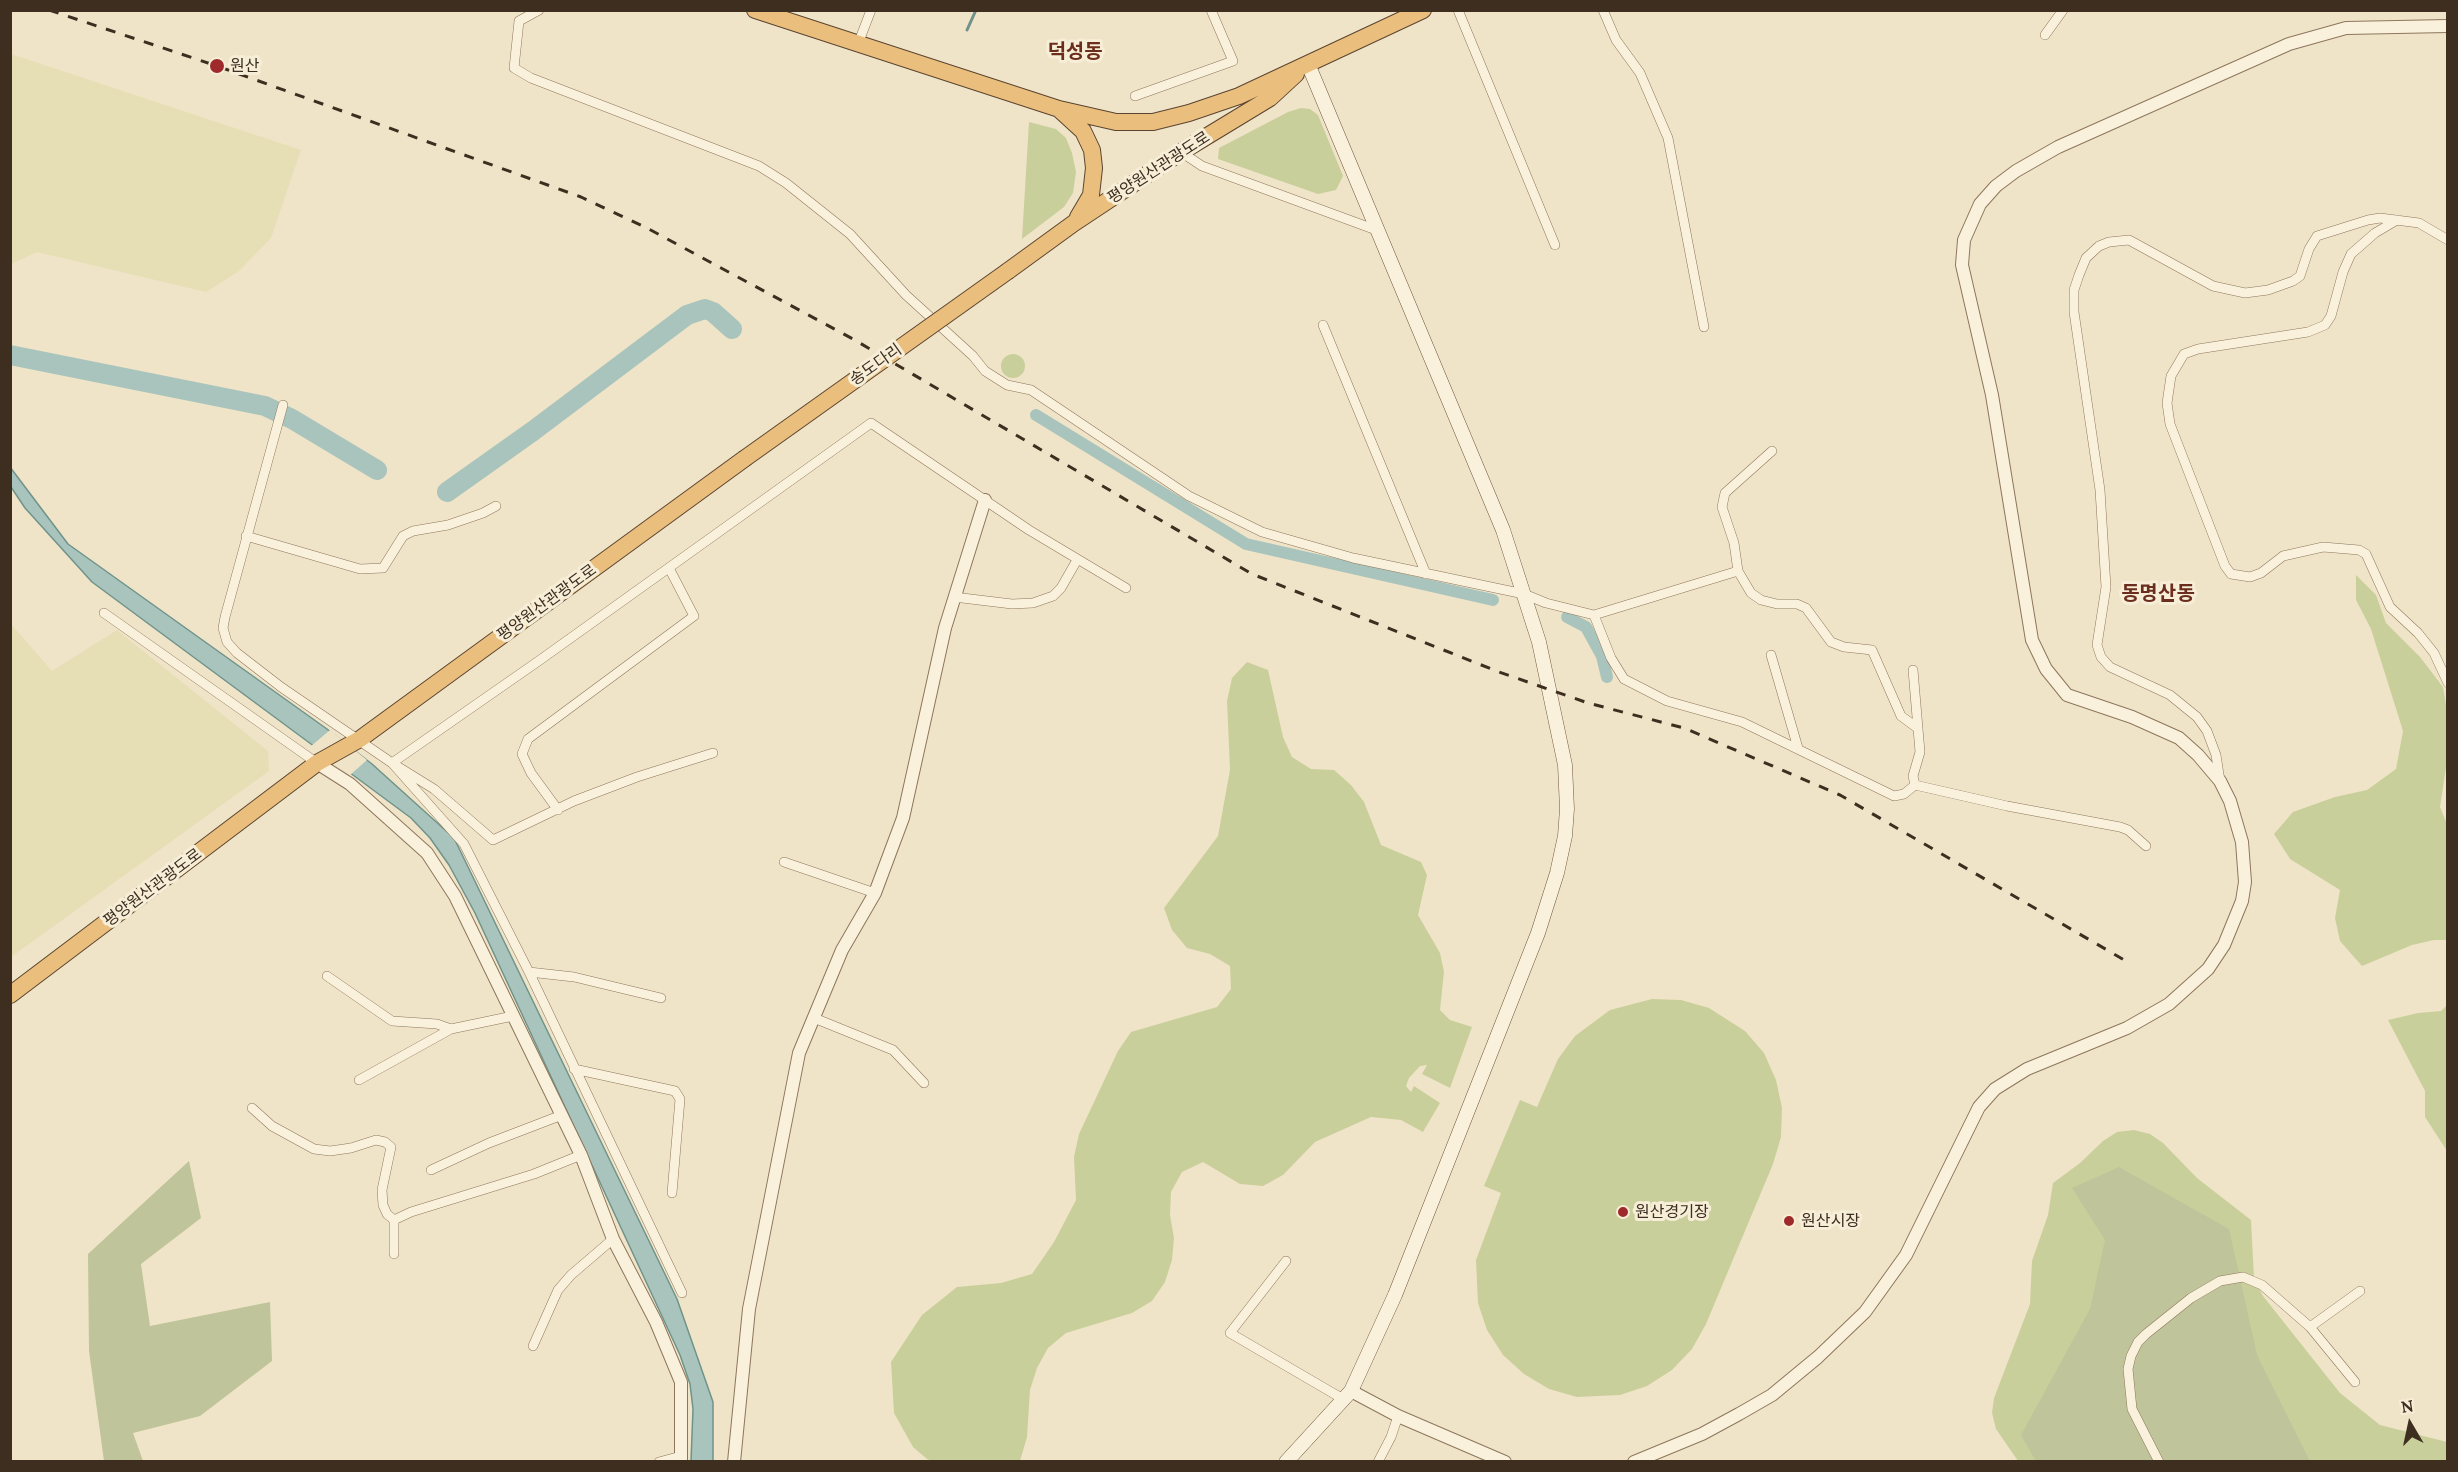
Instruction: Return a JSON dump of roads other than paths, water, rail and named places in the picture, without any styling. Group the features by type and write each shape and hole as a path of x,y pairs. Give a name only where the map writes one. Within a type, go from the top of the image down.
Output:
{"highway":[{"path":"755,10 1059,109 1116,122 1153,122 1189,113 1239,96 1423,10"},
{"name":"평양원산관광도로","path":"1008,271 1074,223 1181,152 1270,98 1308,64"},
{"path":"1059,109 1083,131 1092,150 1094,168 1091,195 1074,223"},
{"name":"송도다리","path":"744,459 1008,271"},
{"name":"평양원산관광도로","path":"10,995 320,761 354,742 744,459"}],"main road":[{"path":"1286,1461 1347,1395 1395,1295 1539,933 1565,836 1565,765 1539,642 1503,530 1380,231 1308,64"}],"street":[{"path":"539,10 519,21 514,68 531,78 759,166 786,183 850,234 906,296 973,356 986,371 1006,385 1031,390 1189,496 1262,532 1332,552 1524,594 1546,603 1594,615 1738,571"},
{"path":"858,44 871,10"},
{"path":"1135,96 1233,61 1211,10"},
{"path":"1458,10 1555,245"},
{"path":"1603,10 1616,40 1640,74 1668,138 1704,327"},
{"path":"2045,35 2063,10"},
{"path":"2220,781 2198,755 2179,738 2132,717 2067,695 2041,660 2032,640 1992,395 1962,265 1964,240 1980,204 1996,186 2016,171 2058,147 2236,67 2289,44 2346,28 2448,26"},
{"path":"1181,152 1202,166 1380,231"},
{"path":"1634,1461 1702,1434 1772,1395 1818,1357 1865,1312 1906,1255 1979,1107 1995,1089 2027,1069 2150,1016 2186,991 2208,969 2224,945 2235,922 2245,882 2239,825 2220,781 2216,755 2207,731 2197,717 2170,695 2110,667 2101,657 2097,645 2106,586 2100,490 2074,312 2074,290 2086,258 2099,246 2109,242 2129,240 2225,291 2245,293 2268,290 2300,276 2308,249 2317,236 2368,220 2419,223 2448,240"},
{"path":"2397,220 2375,233 2351,254 2343,272 2331,316 2325,325 2308,332 2198,349 2184,354 2170,376 2167,403 2170,424 2225,566 2231,574 2250,577 2261,573 2283,556 2307,550 2323,547 2359,550 2366,554 2390,608 2418,633 2434,653 2448,683"},
{"path":"1323,325 1426,574"},
{"path":"283,405 225,617 223,628 227,642 237,653 354,742 434,789 493,840 637,777 713,753"},
{"path":"392,763 871,423 1077,560 1126,588"},
{"path":"1772,451 1725,493 1722,507 1734,543 1738,571 1751,593 1761,600 1777,604 1797,604 1806,608 1832,642 1844,647 1872,650 1901,716 1916,726"},
{"path":"734,1461 749,1309 756,1265 779,1164 799,1053 842,950 875,893 903,818 954,597 985,500"},
{"path":"246,537 360,568 383,568 403,536 413,531 448,525 496,506"},
{"path":"954,597 1012,604 1033,603 1053,596 1061,588 1077,560"},
{"path":"558,810 531,773 522,753 528,739 694,616 669,568"},
{"path":"104,613 320,761 350,784 427,853 455,896 581,1155 613,1239 656,1322 681,1382 681,1459 659,1461"},
{"path":"1594,615 1611,658 1624,678 1667,701 1742,722 1798,748 1877,790 1894,795 1904,794 1915,785"},
{"path":"1771,655 1798,748"},
{"path":"1913,670 1920,752 1913,776 1915,785"},
{"path":"392,763 464,844 530,972 573,1069 682,1293"},
{"path":"1915,785 2007,806 2120,827 2128,830 2146,846"},
{"path":"784,862 875,893"},
{"path":"530,972 574,977 661,998"},
{"path":"327,976 392,1021 437,1024 450,1029"},
{"path":"359,1080 384,1064 406,1056 450,1029 513,1016"},
{"path":"814,1018 893,1050 924,1083"},
{"path":"573,1069 675,1091 680,1099 672,1193"},
{"path":"252,1108 272,1126 314,1149 330,1151 351,1148 376,1140 385,1142 391,1147 391,1156 382,1190 383,1205 387,1214 394,1220 394,1254"},
{"path":"431,1170 489,1143 562,1116"},
{"path":"394,1220 411,1212 534,1174 581,1155"},
{"path":"533,1346 558,1290 579,1267 613,1239"},
{"path":"1286,1261 1230,1333 1347,1395 1505,1461"},
{"path":"2159,1461 2132,1409 2128,1369 2131,1356 2138,1342 2146,1334 2210,1285 2230,1278 2243,1277 2262,1285 2310,1327 2355,1382"},
{"path":"2310,1327 2360,1291"},
{"path":"1378,1461 1391,1437 1398,1416"}],"water":[{"path":"10,467 68,544 327,729 372,764 454,838 677,1299 713,1402 713,1461 691,1461 693,1409 690,1384 680,1355 475,913 449,865 430,838 411,818 92,582 25,508 11,487"}],"waterway":[{"path":"967,30 976,10"},
{"path":"447,492 533,431 687,315 705,309 713,312 732,329"},
{"path":"10,355 265,406 292,419 377,470"},
{"path":"1036,415 1246,544 1493,600"},
{"path":"1567,617 1586,627 1602,656 1607,677"}],"railway":[{"path":"49,10 217,66 581,197 645,227 853,339 1252,574 1499,672 1588,703 1684,728 1840,795 2126,961"}],"place":[{"name":"원산","path":"217,66"},
{"name":"원산경기장","path":"1623,1212"},
{"name":"원산시장","path":"1789,1221"}],"district":[{"name":"덕성동","path":"1075,52"},
{"name":"동명산동","path":"2158,594"}]}
